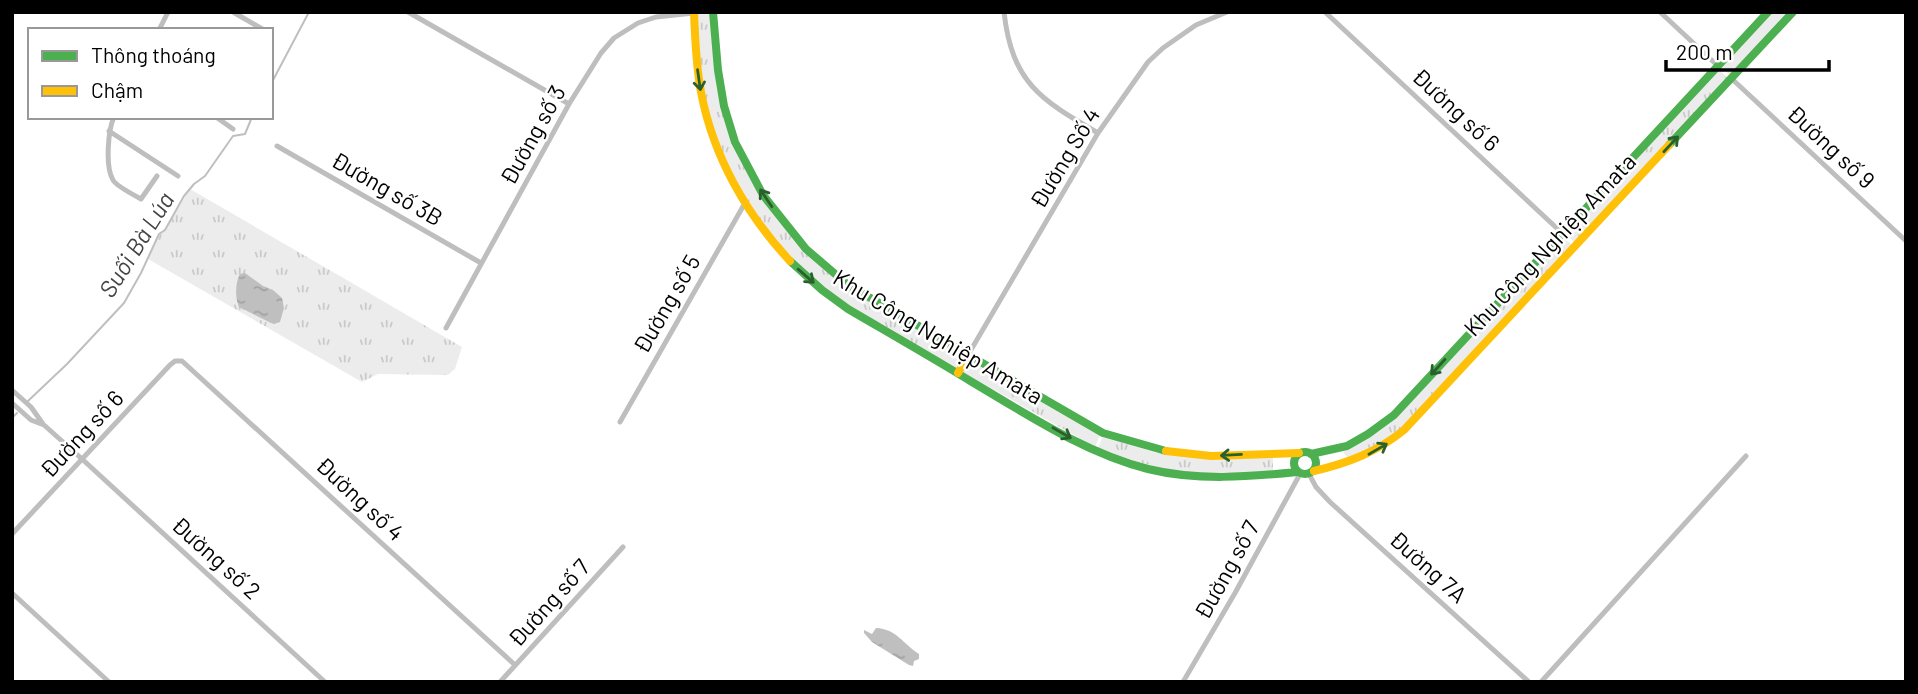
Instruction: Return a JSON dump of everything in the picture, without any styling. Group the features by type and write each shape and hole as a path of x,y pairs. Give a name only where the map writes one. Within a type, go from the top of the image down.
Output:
{"street":[{"path":"160,28 168,12"},
{"path":"233,12 261,28"},
{"path":"408,12 569,104"},
{"name":"Đường số 3","path":"446,328 569,104 601,54 619,34 638,23 656,17 695,12"},
{"name":"Khu Công Nghiệp Amata","path":"695,12 698,78 709,127 721,158 746,203 794,267 848,309 1078,443 1149,469 1196,476 1232,477 1305,473 1344,464 1376,452 1390,443 1793,12"},
{"name":"Khu Công Nghiệp Amata","path":"713,12 720,87 735,142 763,194 780,218 806,249 848,285 1102,433 1156,449 1185,454 1211,456 1300,453"},
{"path":"1004,12 1010,44 1022,74 1052,106 1098,133"},
{"name":"Đường Số 4","path":"968,355 1098,133 1148,62 1196,25 1227,12"},
{"name":"Đường số 6","path":"1325,12 1562,233"},
{"path":"1660,12 1732,79"},
{"name":"Khu Công Nghiệp Amata","path":"1311,454 1340,449 1360,439 1394,415 1768,12"},
{"name":"Đường số 9","path":"1732,79 1906,241"},
{"path":"113,119 109,131 108,152 114,181 141,199 157,176"},
{"path":"219,119 233,129"},
{"path":"109,131 178,176"},
{"name":"Đường số 3B","path":"277,146 481,263"},
{"name":"Đường số 5","path":"620,422 746,203"},
{"path":"1562,233 1575,246"},
{"path":"958,373 968,355"},
{"name":"Đường số 6","path":"12,534 170,365 179,360"},
{"name":"Đường số 4","path":"179,360 185,362 515,666"},
{"path":"12,390 31,407 44,425"},
{"path":"13,404 31,420 44,425"},
{"name":"Đường số 2","path":"44,425 326,682"},
{"path":"1095,451 1102,433"},
{"path":"1300,453 1311,454 1316,459 1316,465 1305,473 1294,462 1300,453"},
{"path":"1541,682 1746,456"},
{"name":"Đường số 7","path":"1183,682 1305,473"},
{"name":"Đường 7A","path":"1305,473 1330,502 1529,682"},
{"name":"Đường số 7","path":"500,682 623,547"},
{"path":"12,593 109,682"}],"green space":[{"path":"1773,12 1789,12 1731,76 1722,67"},
{"path":"710,13 717,88 732,143 804,251 846,288 965,357 958,369 830,293 786,253 749,204 722,151 704,94 697,14"},
{"path":"1719,70 1728,78 1574,242 1566,234"},
{"path":"190,189 462,347 455,369 447,375 378,374 362,382 148,259 159,234 165,229"},
{"path":"1563,236 1572,245 1401,428 1388,440 1351,458 1346,456 1343,452 1382,429"},
{"path":"968,359 1100,435 1095,447 961,371"},
{"path":"1103,436 1156,453 1273,457 1273,471 1207,474 1159,467 1098,448"}],"water":[{"path":"245,273 282,298 284,308 280,322 271,323 239,307 237,282 240,274"},
{"path":"876,628 895,634 919,654 919,659 914,661 913,666 872,642 864,633 864,630 872,634"}],"waterway":[{"name":"Suối Bà Lúa","path":"273,80 309,12"},
{"name":"Suối Bà Lúa","path":"28,401 124,303 159,234 165,230 184,196 205,176 233,136 245,134 251,119"},
{"name":"Suối Bà Lúa","path":"12,418 17,413"}],"traffic: fast":[{"path":"713,12 724,106 735,142 763,195 806,249 848,285 1103,433 1166,451"},
{"path":"1311,454 1347,446 1394,415 1768,12"},
{"path":"1669,145 1793,12"},
{"path":"790,261 848,309 1036,420 1102,453 1148,469 1204,477 1297,472"},
{"path":"1301,452 1309,452 1316,459 1316,463 1316,467 1309,474 1301,474 1294,467 1294,459 1301,452"}],"traffic: slow":[{"path":"694,12 699,82 714,139 746,204 790,261"},
{"path":"1314,471 1362,456 1404,430 1669,145"},
{"path":"958,373 968,355"},
{"path":"1166,451 1211,456 1299,453"}]}
